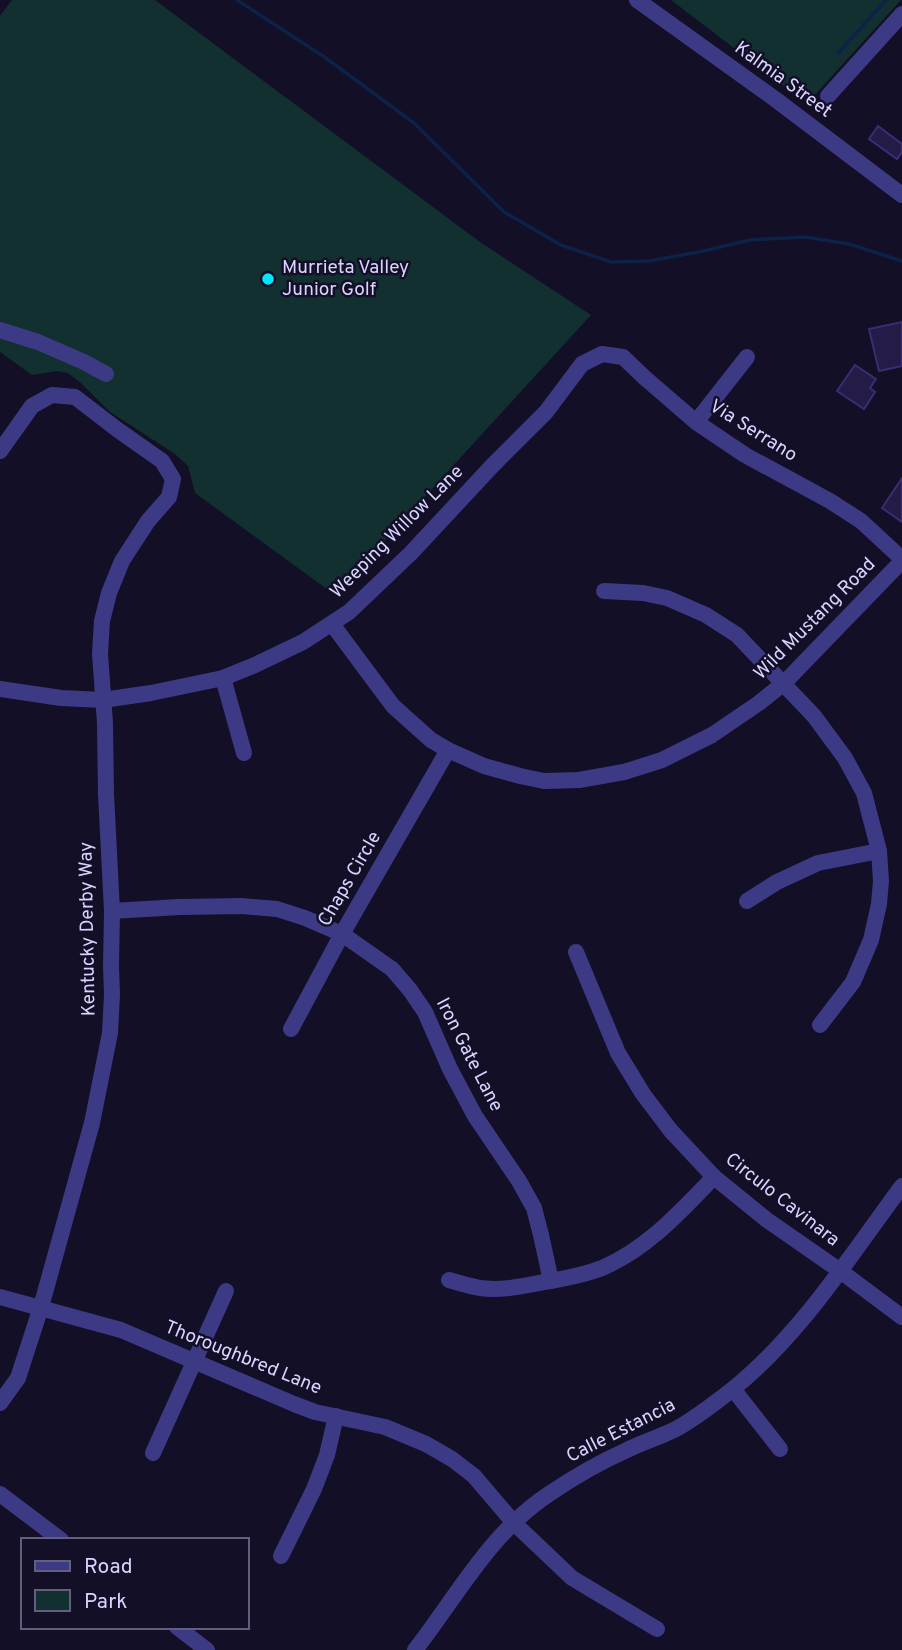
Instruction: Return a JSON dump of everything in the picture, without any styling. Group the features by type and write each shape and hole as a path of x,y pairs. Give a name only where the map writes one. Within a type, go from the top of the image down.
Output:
{"street":[{"name":"Kalmia Street","path":"637,0 902,195"},
{"path":"828,96 902,14"},
{"path":"0,330 38,342 106,374"},
{"name":"Via Serrano","path":"582,364 602,354 623,357 696,422 745,455 861,521 902,560"},
{"path":"696,422 747,357"},
{"name":"Weeping Willow Lane","path":"0,689 61,698 103,700 151,693 223,678 303,642 349,612 411,553 546,412 582,364"},
{"name":"Kentucky Derby Way","path":"0,450 32,406 52,395 75,397 162,461 173,479 169,497 148,522 122,561 109,593 102,621 100,654 112,911 110,1032 92,1123 41,1307 18,1378 0,1404"},
{"name":"Wild Mustang Road","path":"332,624 393,706 431,740 484,766 544,781 579,780 624,772 662,760 712,735 759,704 784,683 902,560"},
{"path":"604,591 643,593 667,598 706,615 737,635 814,716 845,758 864,793 879,851 879,904 871,940 853,982 820,1025"},
{"path":"223,678 244,753"},
{"name":"Chaps Circle","path":"291,1029 342,934 448,750"},
{"path":"747,901 777,882 818,863 879,851"},
{"name":"Iron Gate Lane","path":"112,911 230,906 277,909 342,934 392,970 425,1012 450,1069 475,1116 534,1208 551,1281"},
{"name":"Circulo Cavinara","path":"576,952 618,1053 643,1094 671,1131 714,1177 766,1220 902,1317"},
{"path":"449,1280 481,1288 513,1288 601,1268 646,1241 679,1213 714,1177"},
{"name":"Calle Estancia","path":"415,1650 491,1546 546,1495 587,1469 676,1428 733,1389 774,1352 902,1186"},
{"path":"153,1453 226,1291"},
{"name":"Thoroughbred Lane","path":"0,1297 121,1329 315,1412 385,1427 426,1444 474,1476 514,1523 572,1578 657,1629"},
{"path":"733,1389 780,1448"},
{"path":"281,1556 314,1489 327,1455 336,1416"},
{"path":"0,1494 58,1538"},
{"path":"180,1629 206,1650"}],"green space":[{"name":"Murrieta Valley Junior Golf","path":"12,0 155,0 480,242 591,315 335,595 195,493 188,466 175,454 110,412 68,373 57,371 32,375 0,352 0,16"},
{"path":"671,0 901,0 812,98 798,97"}],"building":[{"path":"878,126 902,144 902,152 897,159 869,139"},
{"path":"902,322 902,366 879,371 869,329"},
{"path":"855,365 876,379 870,388 875,392 864,409 837,391"},
{"path":"902,478 902,522 882,508"}],"waterway":[{"path":"237,0 323,56 414,123 504,212 561,245 611,262 649,261 750,240 805,237 849,244 902,261"},
{"path":"838,53 886,0"}],"place":[{"name":"Murrieta Valley Junior Golf","path":"268,279"}]}
